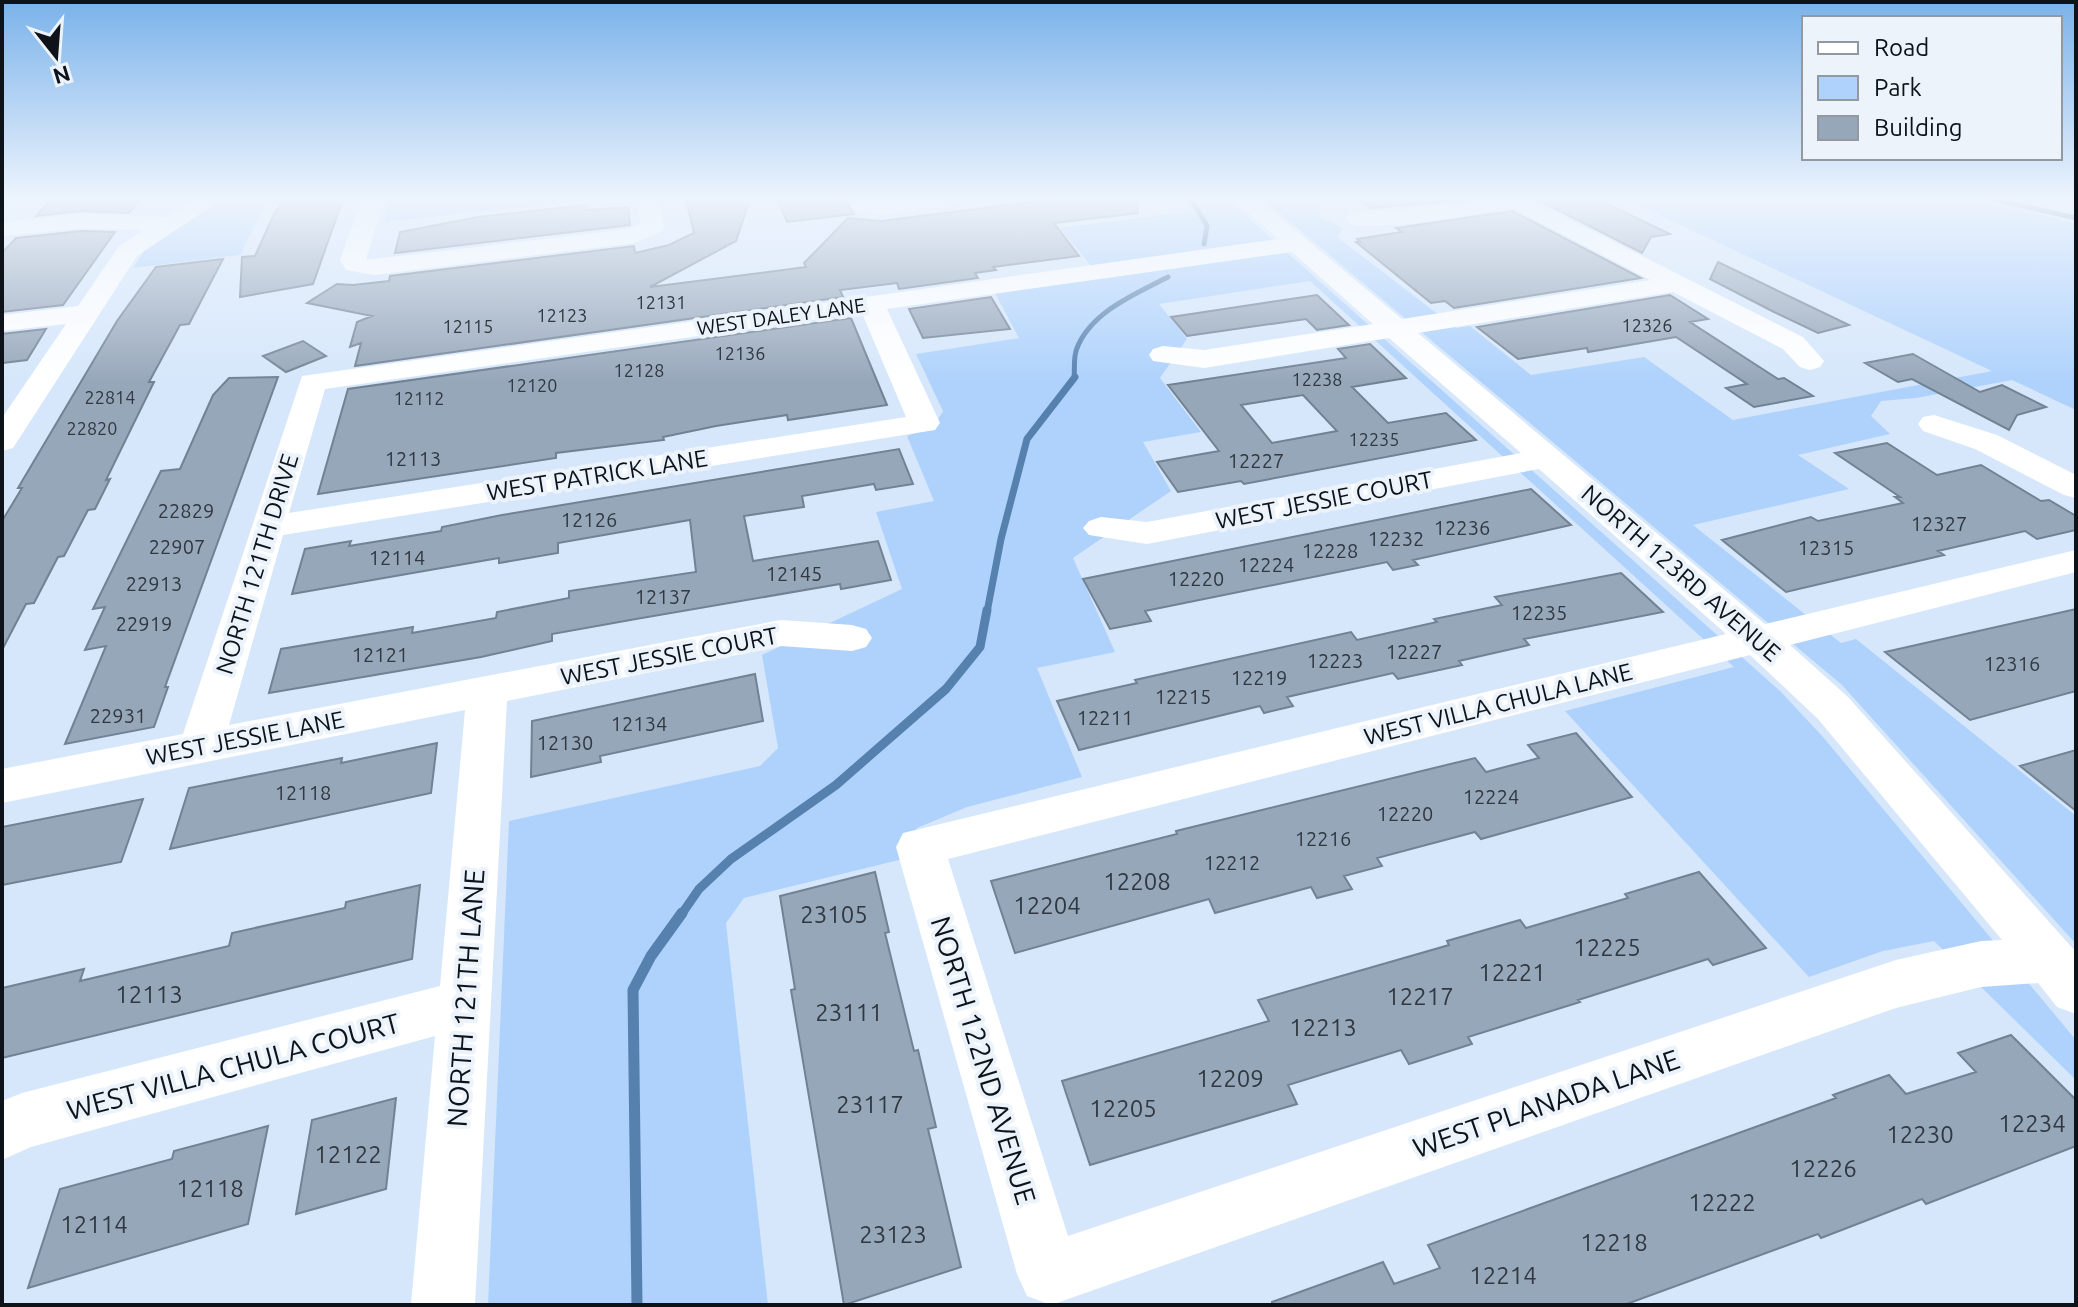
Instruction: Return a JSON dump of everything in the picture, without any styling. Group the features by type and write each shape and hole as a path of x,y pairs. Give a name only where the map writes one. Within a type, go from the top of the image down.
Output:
{"street":[{"path":"2,441 122,260"},
{"path":"353,260 355,265 374,267 432,260"},
{"name":"WEST DALEY LANE","path":"312,382 1182,260"},
{"name":"NORTH 123RD AVENUE","path":"1317,260 1759,639 1833,708 2063,975"},
{"path":"1633,260 1793,343 1810,361"},
{"path":"1163,355 1204,359 1678,283"},
{"name":"WEST PATRICK LANE","path":"270,527 924,423 871,303"},
{"path":"2,323 87,313"},
{"name":"NORTH 121TH DRIVE","path":"201,747 312,382"},
{"path":"1934,424 1986,442 2076,488"},
{"name":"WEST JESSIE COURT","path":"1101,528 1147,533 1547,458"},
{"name":"WEST VILLA CHULA LANE","path":"920,847 2076,561"},
{"name":"WEST JESSIE COURT","path":"487,691 781,633 852,638"},
{"name":"WEST JESSIE LANE","path":"2,786 487,691"},
{"name":"NORTH 121TH LANE","path":"443,1305 487,691"},
{"name":"NORTH 122ND AVENUE","path":"920,847 1049,1274"},
{"name":"WEST PLANADA LANE","path":"1049,1274 1896,984 1981,964 2063,975"},
{"name":"WEST VILLA CHULA COURT","path":"2,1131 22,1121 465,1004"}],"green space":[{"path":"138,260 199,260 133,268"},
{"path":"1086,260 1296,260 1781,692 1823,737 2076,1040 2076,1080 1934,941 1883,951 1809,977 1565,711 1734,667 1310,281 1159,304 1187,339 1160,378 1201,432 1143,442 1171,491 1073,558 1115,652 1037,668 1082,777 967,807 917,828 903,859 744,898 726,923 768,1305 488,1305 509,821 760,766 778,748 762,655 902,589 876,512 934,501 907,436 934,426 943,411 916,354 1019,338 995,293 1101,278"},
{"path":"1336,260 1367,260 1456,328 1470,326 1531,375 1644,357 1733,420 1992,371 1755,260 2076,260 2076,410 2012,380 1916,398 1881,401 1871,416 1890,434 1798,455 1849,489 1693,525 1841,643 1856,639 2076,816 2076,944 1842,685"}],"building":[{"path":"2,260 95,260 63,305 2,312"},
{"path":"222,260 189,324 180,325 149,382 154,382 95,509 88,510 34,603 26,604 2,650 2,521 22,488 18,488 117,321 156,267"},
{"path":"242,260 321,260 313,284 240,297"},
{"path":"520,260 700,260 650,287 806,267 804,263 807,260 1048,260 993,267 996,270 975,273 978,278 899,289 897,283 840,290 843,297 355,366 361,343 350,347 357,322 372,316 307,303 337,284 389,281 390,276"},
{"path":"1378,260 1606,260 1641,278 1454,308 1445,301 1431,303"},
{"path":"1718,262 1849,325 1818,333 1774,312 1710,279"},
{"path":"1317,295 1349,325 1317,330 1306,319 1187,336 1171,317"},
{"path":"1670,295 1708,319 1690,322 1778,379 1784,378 1813,396 1754,407 1726,388 1747,384 1676,337 1588,352 1587,348 1518,359 1477,327"},
{"path":"991,297 1010,329 923,338 909,309"},
{"path":"851,318 887,405 788,420 787,415 716,426 663,437 664,440 556,453 556,458 318,494 348,389"},
{"path":"46,329 27,360 2,363 2,334"},
{"path":"303,341 326,356 286,372 263,356"},
{"path":"1370,344 1406,378 1352,387 1388,423 1446,413 1476,440 1244,484 1241,481 1178,492 1157,462 1219,451 1168,385 1346,358 1338,349","holes":["1303,395 1337,431 1272,443 1241,405"]},
{"path":"1913,354 1980,392 2002,385 2046,407 2017,415 2009,430 1912,379 1898,382 1865,363"},
{"path":"278,377 165,687 168,687 154,727 65,744 106,646 85,650 105,607 93,609 161,471 180,469 213,395 229,378"},
{"path":"1887,443 1937,475 1981,465 2041,501 2049,500 2076,516 2076,530 2037,539 2025,531 1938,551 1944,555 1786,592 1722,540 1811,517 1818,521 1903,503 1895,497 1900,497 1835,453"},
{"path":"899,449 913,484 876,490 874,484 802,496 804,507 744,516 753,561 878,541 891,580 841,589 840,584 552,634 552,641 481,657 269,693 281,649 413,627 412,633 496,618 497,612 569,598 569,591 696,572 690,520 558,543 558,553 499,563 499,558 292,594 305,549 351,541 349,546 441,531 442,527 502,515"},
{"path":"1531,489 1571,525 1413,560 1418,565 1393,570 1387,562 1145,611 1151,621 1110,629 1083,579"},
{"path":"1621,573 1663,612 1524,639 1529,645 1459,661 1462,665 1398,679 1393,673 1287,697 1293,706 1264,713 1260,706 1079,750 1057,701 1137,683 1135,680 1351,632 1357,640 1437,622 1434,619 1502,605 1495,597"},
{"path":"2076,609 2076,691 1970,720 1885,652"},
{"path":"755,674 763,721 600,756 601,762 531,777 532,721"},
{"path":"1576,733 1632,797 1481,839 1475,832 1377,858 1382,866 1344,876 1352,889 1317,898 1311,887 1215,913 1209,899 1015,953 991,881 1177,834 1176,831 1475,758 1486,772 1539,758 1528,745"},
{"path":"437,743 431,793 170,849 189,788 342,758 341,763"},
{"path":"2076,750 2076,811 2020,766"},
{"path":"143,799 121,862 2,885 2,827"},
{"path":"875,872 889,932 885,933 936,1127 928,1129 961,1267 844,1305 791,990 795,989 780,896"},
{"path":"1699,872 1766,948 1713,965 1708,959 1578,1000 1580,1002 1468,1037 1472,1044 1409,1064 1401,1050 1288,1085 1297,1104 1090,1165 1062,1081 1269,1021 1258,1000 1449,945 1447,941 1520,920 1526,928 1628,898 1625,894"},
{"path":"420,885 412,959 2,1058 2,988 84,969 80,981 229,946 232,933 345,908 346,902"},
{"path":"2011,1035 2076,1100 2076,1146 1926,1204 1922,1199 1821,1238 1818,1234 1624,1305 1272,1305 1272,1302 1383,1262 1394,1284 1440,1268 1428,1245 1836,1098 1833,1095 1889,1075 1906,1094 1976,1072 1958,1053"},
{"path":"396,1098 386,1189 296,1214 312,1120"},
{"path":"268,1126 248,1224 28,1288 60,1189 172,1159 174,1151"}],"waterway":[{"path":"1074,378 1076,352 1092,324 1115,305 1168,277"},
{"path":"987,612 1001,539 1027,439 1074,378"},
{"path":"681,915 699,889 731,859 836,785 946,689 980,647 987,610"},
{"path":"637,1305 633,990 651,956 682,913"}]}
